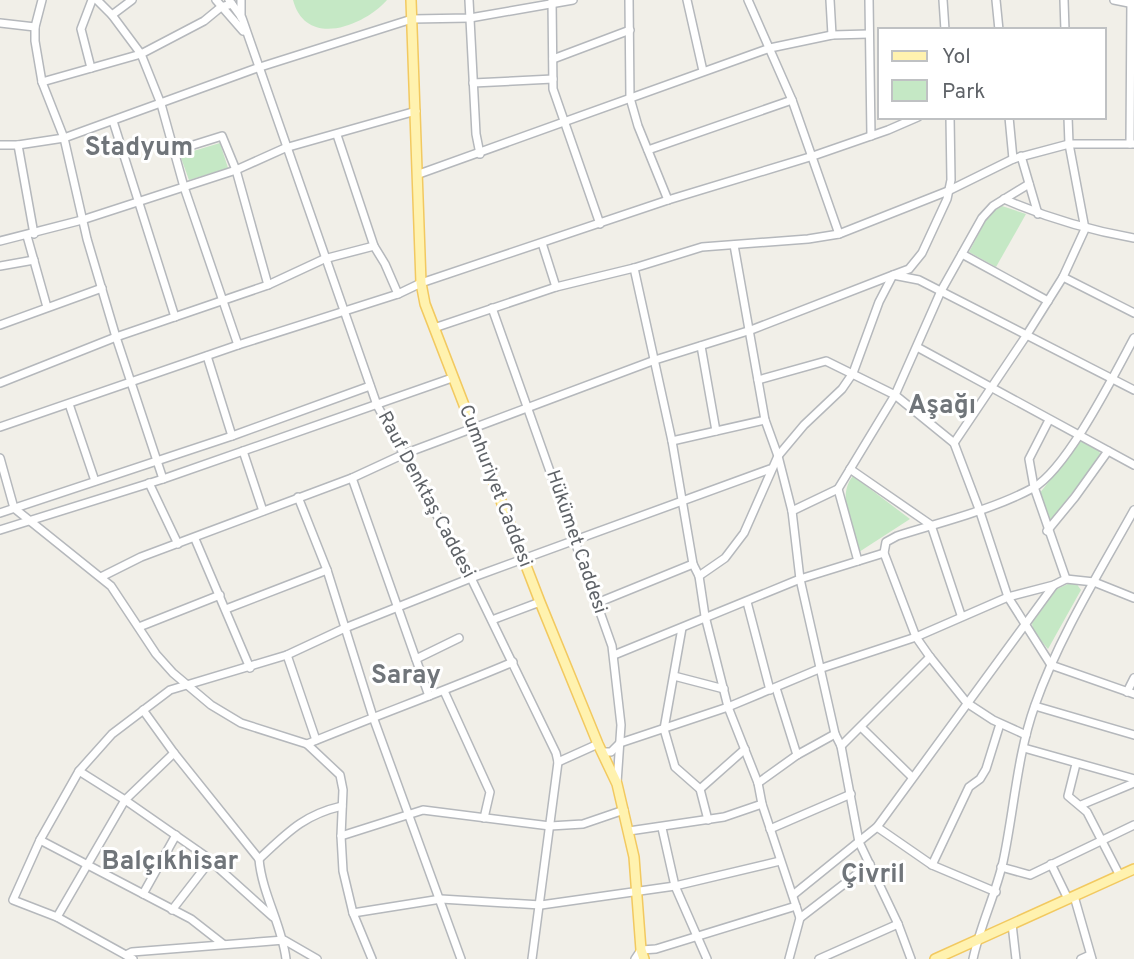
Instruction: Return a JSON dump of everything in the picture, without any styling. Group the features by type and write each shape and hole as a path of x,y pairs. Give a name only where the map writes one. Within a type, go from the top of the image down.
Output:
{"main road":[{"name":"Cumhuriyet Caddesi","path":"411,0 421,284 425,304 540,602 617,784 629,831 638,893 640,956"},
{"path":"935,959 1134,870"}],"street":[{"path":"42,0 35,27 42,82 64,138 82,220 116,337 163,479"},
{"path":"91,68 81,29 94,0 112,15 141,54 161,104 184,187 238,345"},
{"path":"112,15 132,0"},
{"path":"241,0 242,18"},
{"path":"469,0 476,134 480,153"},
{"path":"0,145 64,138 257,68 412,19 470,18 573,0"},
{"path":"629,0 630,98 668,200"},
{"path":"687,0 703,71"},
{"path":"748,0 792,100 839,234"},
{"path":"830,0 832,35"},
{"path":"869,0 871,136"},
{"path":"943,0 945,28"},
{"path":"996,0 999,28"},
{"path":"1064,0 1065,28"},
{"path":"434,328 556,288 702,247 839,234 948,191 1017,158 1069,144 1132,144 1132,2 1114,0"},
{"path":"42,82 141,54 204,21 219,3 230,2"},
{"name":"Rauf Denktaş Caddesi","path":"230,2 242,18 257,68 377,405 471,578 553,744 558,762 532,959"},
{"path":"552,2 553,89 600,224"},
{"name":"Rauf Denktaş Caddesi","path":"219,3 245,33"},
{"path":"0,23 35,27"},
{"path":"553,59 630,30"},
{"path":"419,174 770,48 832,35 869,34"},
{"path":"473,83 553,79"},
{"path":"648,150 792,100"},
{"path":"0,241 82,220 236,170 285,148 416,111"},
{"path":"0,427 238,345 398,294 668,200 813,156 913,119"},
{"path":"101,576 141,557 352,478 404,454 528,406 655,360 751,330 909,269 922,253 939,219 948,191 951,180 950,119"},
{"path":"1009,119 1017,158 1029,184 1038,214"},
{"path":"954,443 1027,336 1063,277 1085,229 1069,144 1068,119"},
{"path":"113,121 174,317"},
{"path":"337,135 374,246 398,294"},
{"path":"174,151 222,136 236,170 268,285"},
{"path":"18,145 34,260 47,307"},
{"path":"792,511 838,489 895,395 942,291 984,215 1029,184"},
{"path":"1004,199 1038,214 1085,229 1134,238"},
{"path":"541,243 556,288"},
{"path":"734,245 765,420 778,456 792,511 800,579 835,734 841,747 859,842 898,924 911,959"},
{"path":"0,383 116,337 268,285 324,259 374,246"},
{"path":"962,254 1048,300"},
{"path":"0,266 34,260"},
{"path":"634,268 672,441 693,564 699,576 705,616 729,707 758,783 762,804 800,918 789,959"},
{"path":"893,275 919,280 1134,390"},
{"path":"699,576 725,558 744,533 778,456 804,425 842,389 853,373 879,302 893,275"},
{"path":"1063,277 1134,313"},
{"path":"0,324 102,288"},
{"name":"Hükümet Caddesi","path":"492,309 614,655 620,743 617,784"},
{"path":"1026,735 1000,724 967,703 930,657 916,637 884,553 886,542 1034,487 1050,474 1078,436 1134,338"},
{"path":"701,346 716,431"},
{"path":"917,346 1134,465"},
{"path":"207,356 232,436"},
{"path":"758,380 826,361 895,395 954,443 1008,597 1051,665 1130,693 1134,678"},
{"path":"0,530 163,479 452,378"},
{"path":"0,513 232,436 370,386"},
{"path":"69,404 95,481"},
{"path":"672,441 765,420"},
{"path":"1049,420 1029,459 1047,531 1066,579"},
{"path":"1047,531 1108,451"},
{"path":"243,452 263,511"},
{"path":"0,457 13,508 101,576 120,597 156,654 187,686 241,723 307,744 340,775 343,790 343,871 353,914 372,959"},
{"path":"317,959 284,940 132,951 130,957 57,917 13,900 40,840 79,771 112,734 170,690 287,655 345,628 471,578 770,469"},
{"path":"850,469 931,525 961,615"},
{"path":"352,478 429,696"},
{"path":"149,483 178,544"},
{"path":"838,489 858,561"},
{"path":"298,497 327,570 373,717 461,959"},
{"path":"973,959 977,940 996,892 1026,735 1035,706 1051,665 1134,510"},
{"path":"195,538 250,668"},
{"path":"614,655 800,579 884,553"},
{"path":"597,603 693,564"},
{"path":"226,609 327,570"},
{"path":"558,762 600,748 614,751 620,743 729,707 820,669 916,637 961,615 1008,597 1054,585 1066,579 1094,582 1134,598"},
{"path":"793,895 877,827 1054,585"},
{"path":"139,627 220,595"},
{"path":"492,620 540,602"},
{"path":"747,602 773,689 797,755"},
{"path":"682,628 664,729 675,766 700,789 708,820"},
{"path":"415,659 460,638"},
{"path":"287,655 316,740"},
{"path":"841,747 930,657"},
{"path":"307,744 513,662"},
{"path":"674,676 724,689"},
{"path":"444,691 490,792 484,818"},
{"path":"1035,706 1134,735"},
{"path":"144,710 174,753 260,859 260,871 284,940 286,959"},
{"path":"932,865 969,787 981,779 986,769 1000,724"},
{"path":"862,728 912,777"},
{"path":"758,783 797,755 835,734"},
{"path":"700,789 745,748"},
{"path":"1024,748 1134,781"},
{"path":"57,917 125,800 174,753"},
{"path":"1076,764 1068,796 1081,806 1102,839 1120,876"},
{"path":"79,771 176,835 274,917"},
{"path":"1081,806 1134,781"},
{"path":"770,829 851,794"},
{"path":"629,831 708,820 762,804"},
{"path":"260,859 302,821 324,810 342,806"},
{"path":"341,836 423,810 550,826 583,824 624,810"},
{"path":"1001,867 1030,875 1134,825"},
{"path":"877,827 932,865 996,892"},
{"path":"662,828 675,886 707,959"},
{"path":"143,894 176,835"},
{"path":"40,840 191,919 223,944"},
{"path":"172,909 210,861"},
{"path":"353,914 441,899 541,905 638,893 780,861"},
{"path":"800,918 870,864"},
{"path":"1051,864 1071,898 1091,957 1081,959"},
{"path":"640,956 796,906"},
{"path":"819,959 898,924"},
{"path":"1012,924 1016,959"}],"green space":[{"path":"293,0 387,0 364,18 351,24 322,28 310,24 300,15"},
{"path":"220,143 228,168 189,180 180,155"},
{"path":"1002,206 1026,214 996,267 969,252 989,214"},
{"path":"1081,441 1099,451 1101,456 1050,521 1039,494"},
{"path":"853,476 910,519 859,552 846,503 848,484"},
{"path":"1076,583 1081,590 1048,649 1033,631 1032,623 1057,589"}],"district":[{"name":"Stadyum","path":"139,148"},
{"name":"Aşağı","path":"942,406"},
{"name":"Saray","path":"406,676"},
{"name":"Balçıkhisar","path":"170,862"},
{"name":"Çivril","path":"873,875"}]}
